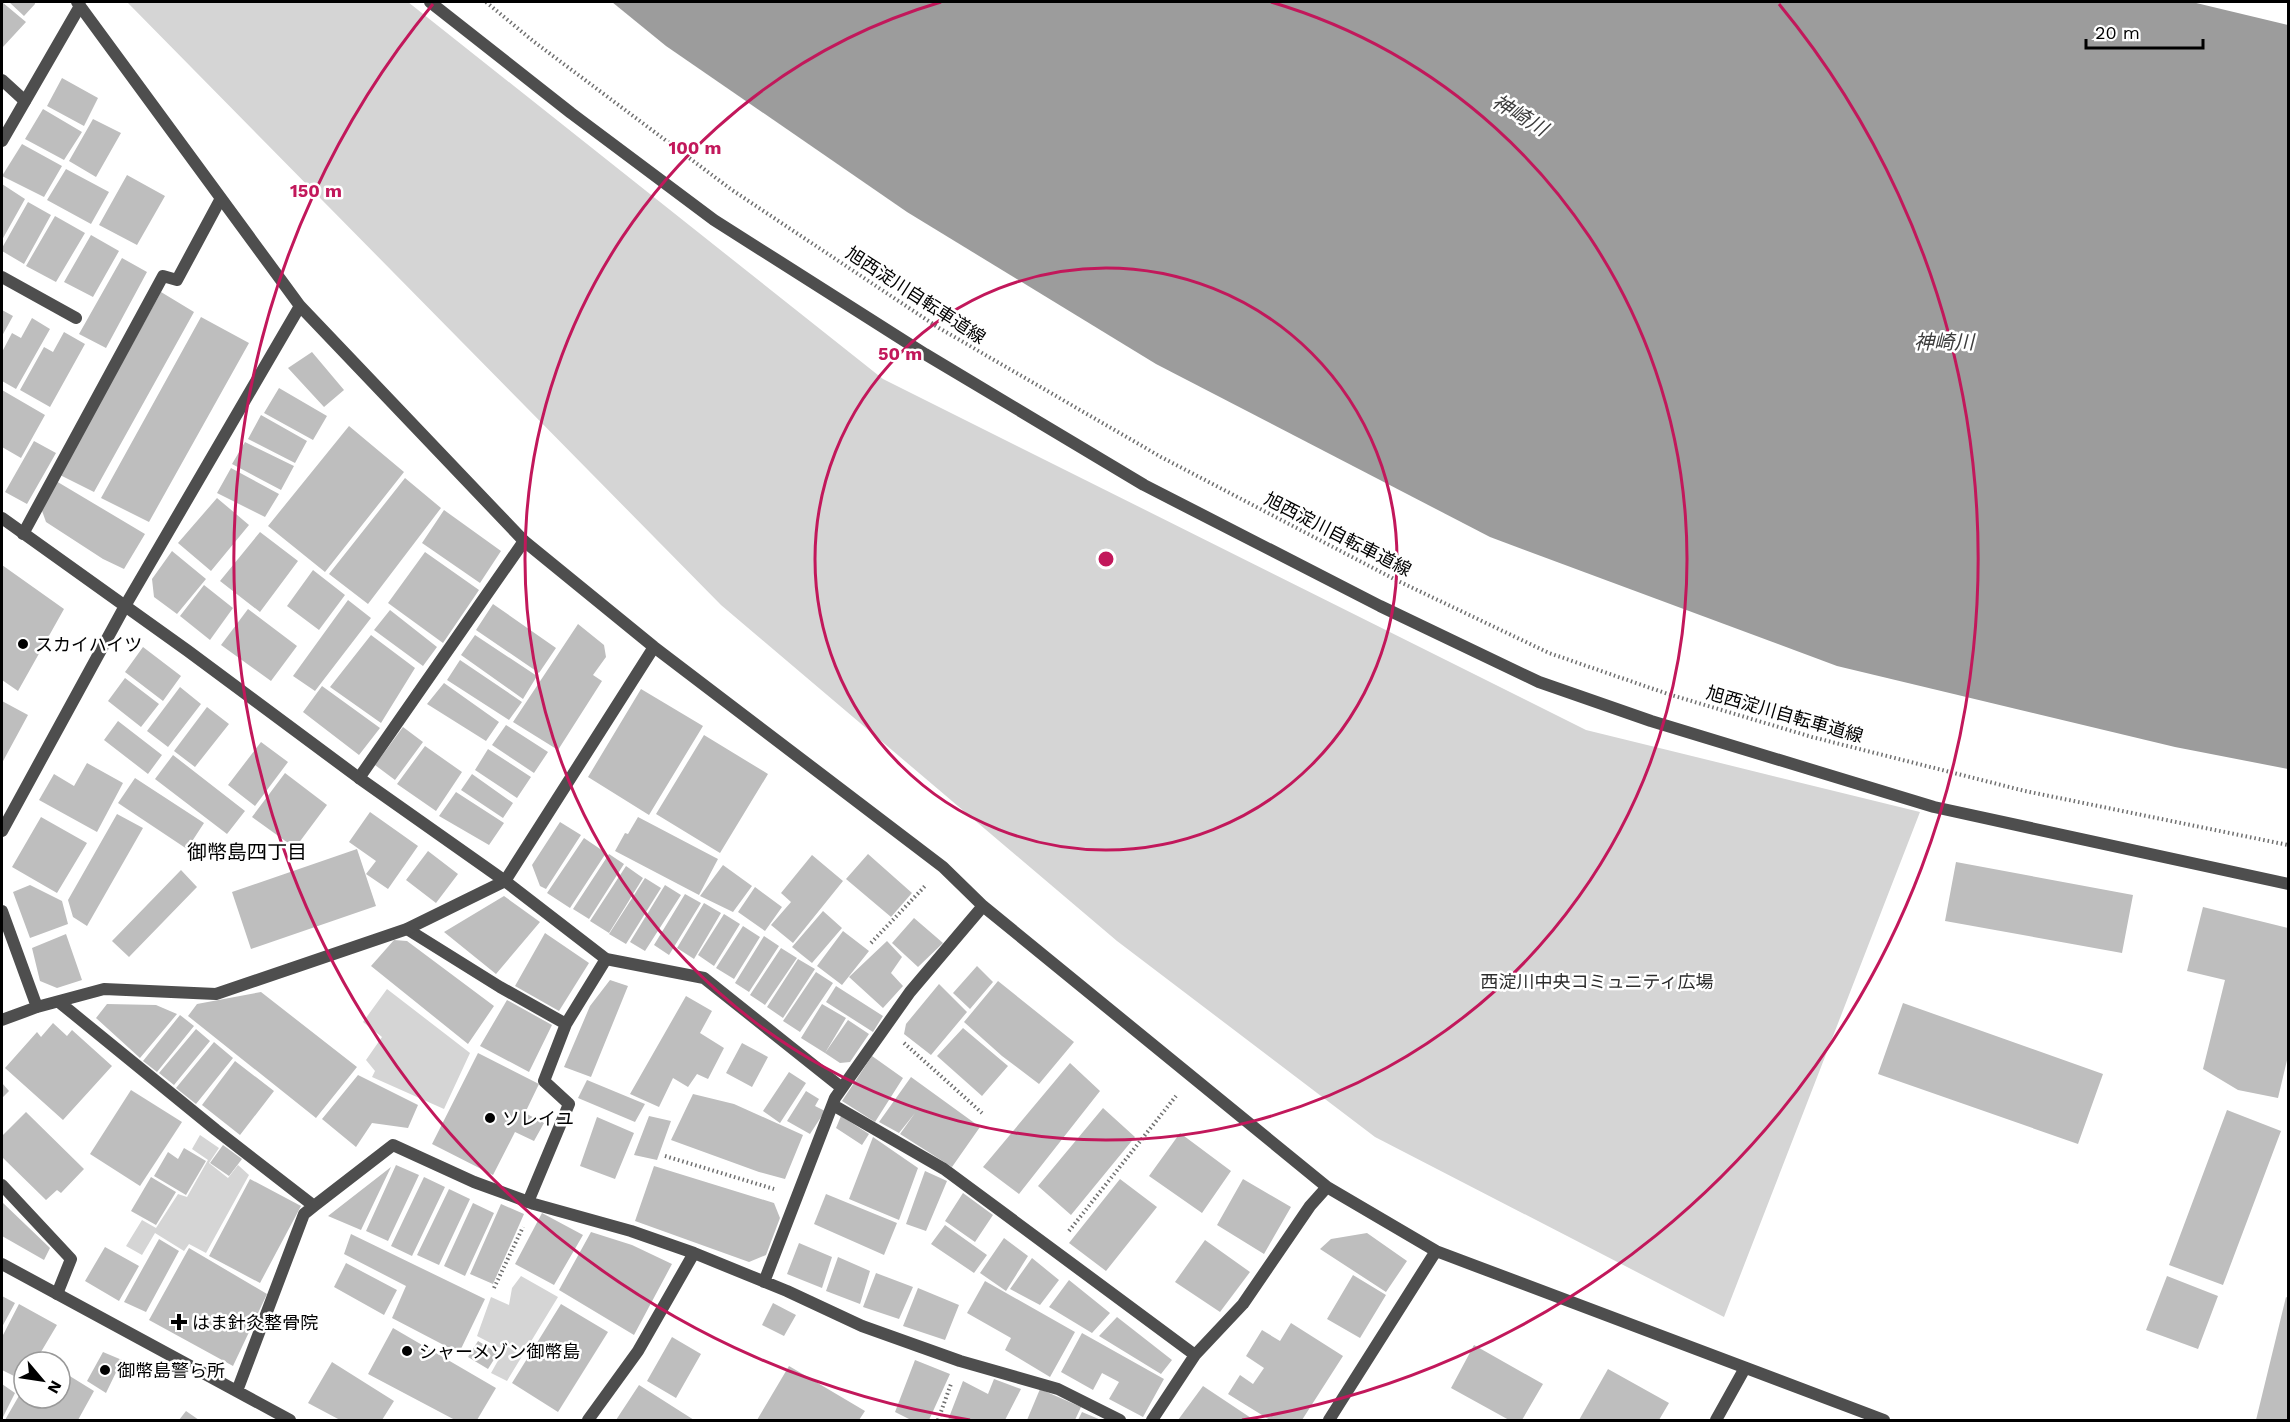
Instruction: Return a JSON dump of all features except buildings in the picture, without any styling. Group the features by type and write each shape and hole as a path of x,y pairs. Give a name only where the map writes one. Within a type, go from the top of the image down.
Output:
{"street":[{"path":"430,2 544,93 714,220 925,354 1144,484 1380,606 1528,677 1651,721 1934,807 2289,884"},
{"path":"2,141 78,4 300,306 524,541 654,647 943,867 983,906 1327,1186 1436,1251 1884,1420"},
{"path":"2,80 25,101"},
{"path":"22,534 163,276 177,280 220,200"},
{"path":"2,277 76,318"},
{"path":"2,831 125,606 300,306"},
{"path":"2,518 359,778 505,881 606,958 704,978 842,1088"},
{"path":"359,778 524,541"},
{"path":"2,1020 37,1007 104,989 216,994 407,929 505,881 654,647"},
{"path":"764,1282 833,1105 842,1088 910,992 983,906"},
{"path":"2,911 37,1007"},
{"path":"407,929 500,987 566,1024"},
{"path":"531,1203 569,1104 544,1081 566,1024 606,958"},
{"path":"59,1002 216,1130 314,1206"},
{"path":"833,1105 945,1169 1195,1355"},
{"path":"237,1391 304,1215 393,1145 474,1182 531,1203 631,1231 694,1253 862,1326 960,1361 1058,1389 1120,1420"},
{"path":"2,1185 71,1259 57,1294"},
{"path":"1152,1420 1195,1355 1243,1304 1310,1206 1327,1186"},
{"path":"1329,1420 1436,1251"},
{"path":"588,1420 638,1351 694,1253"},
{"path":"2,1264 290,1420"},
{"path":"1716,1420 1745,1368"}],"path":[{"name":"旭西淀川自転車道線","path":"486,2 533,41 732,190 939,328 1161,457 1396,580 1549,653 1668,694 1812,737 2025,791 2289,845"},
{"path":"872,943 943,867"},
{"path":"886,1026 982,1113"},
{"path":"1054,1251 1192,1076"},
{"path":"665,1156 798,1196"},
{"path":"494,1288 531,1203"},
{"path":"938,1420 960,1361"}],"green space":[{"name":"西淀川中央コミュニティ広場","path":"127,2 408,2 883,379 1586,730 1920,812 1724,1317 1375,1137 1117,941 721,605"},
{"path":"387,989 470,1053 444,1109 372,1077 375,1071 366,1060 382,1037 363,1022"},
{"path":"200,1135 219,1148 209,1163 228,1178 238,1165 249,1175 206,1253 189,1244 184,1251 155,1233 142,1255 126,1246 142,1220 156,1228 178,1194 187,1197 208,1160 192,1149"},
{"path":"521,1276 558,1297 507,1381 491,1373 504,1350 477,1336 491,1297 509,1305 512,1288"}],"water":[{"name":"神崎川","path":"612,2 2192,2 2288,25 2288,769 2175,747 1837,666 1490,537 1156,364 907,212 666,46"}],"place":[{"name":"スカイハイツ","path":"23,644"},
{"name":"ソレイユ","path":"490,1118"},
{"name":"はま針灸整骨院","path":"179,1322"},
{"name":"シャーメゾン御幣島","path":"407,1351"},
{"name":"御幣島警ら所","path":"105,1370"}],"district":[{"name":"御幣島四丁目","path":"247,852"}]}
